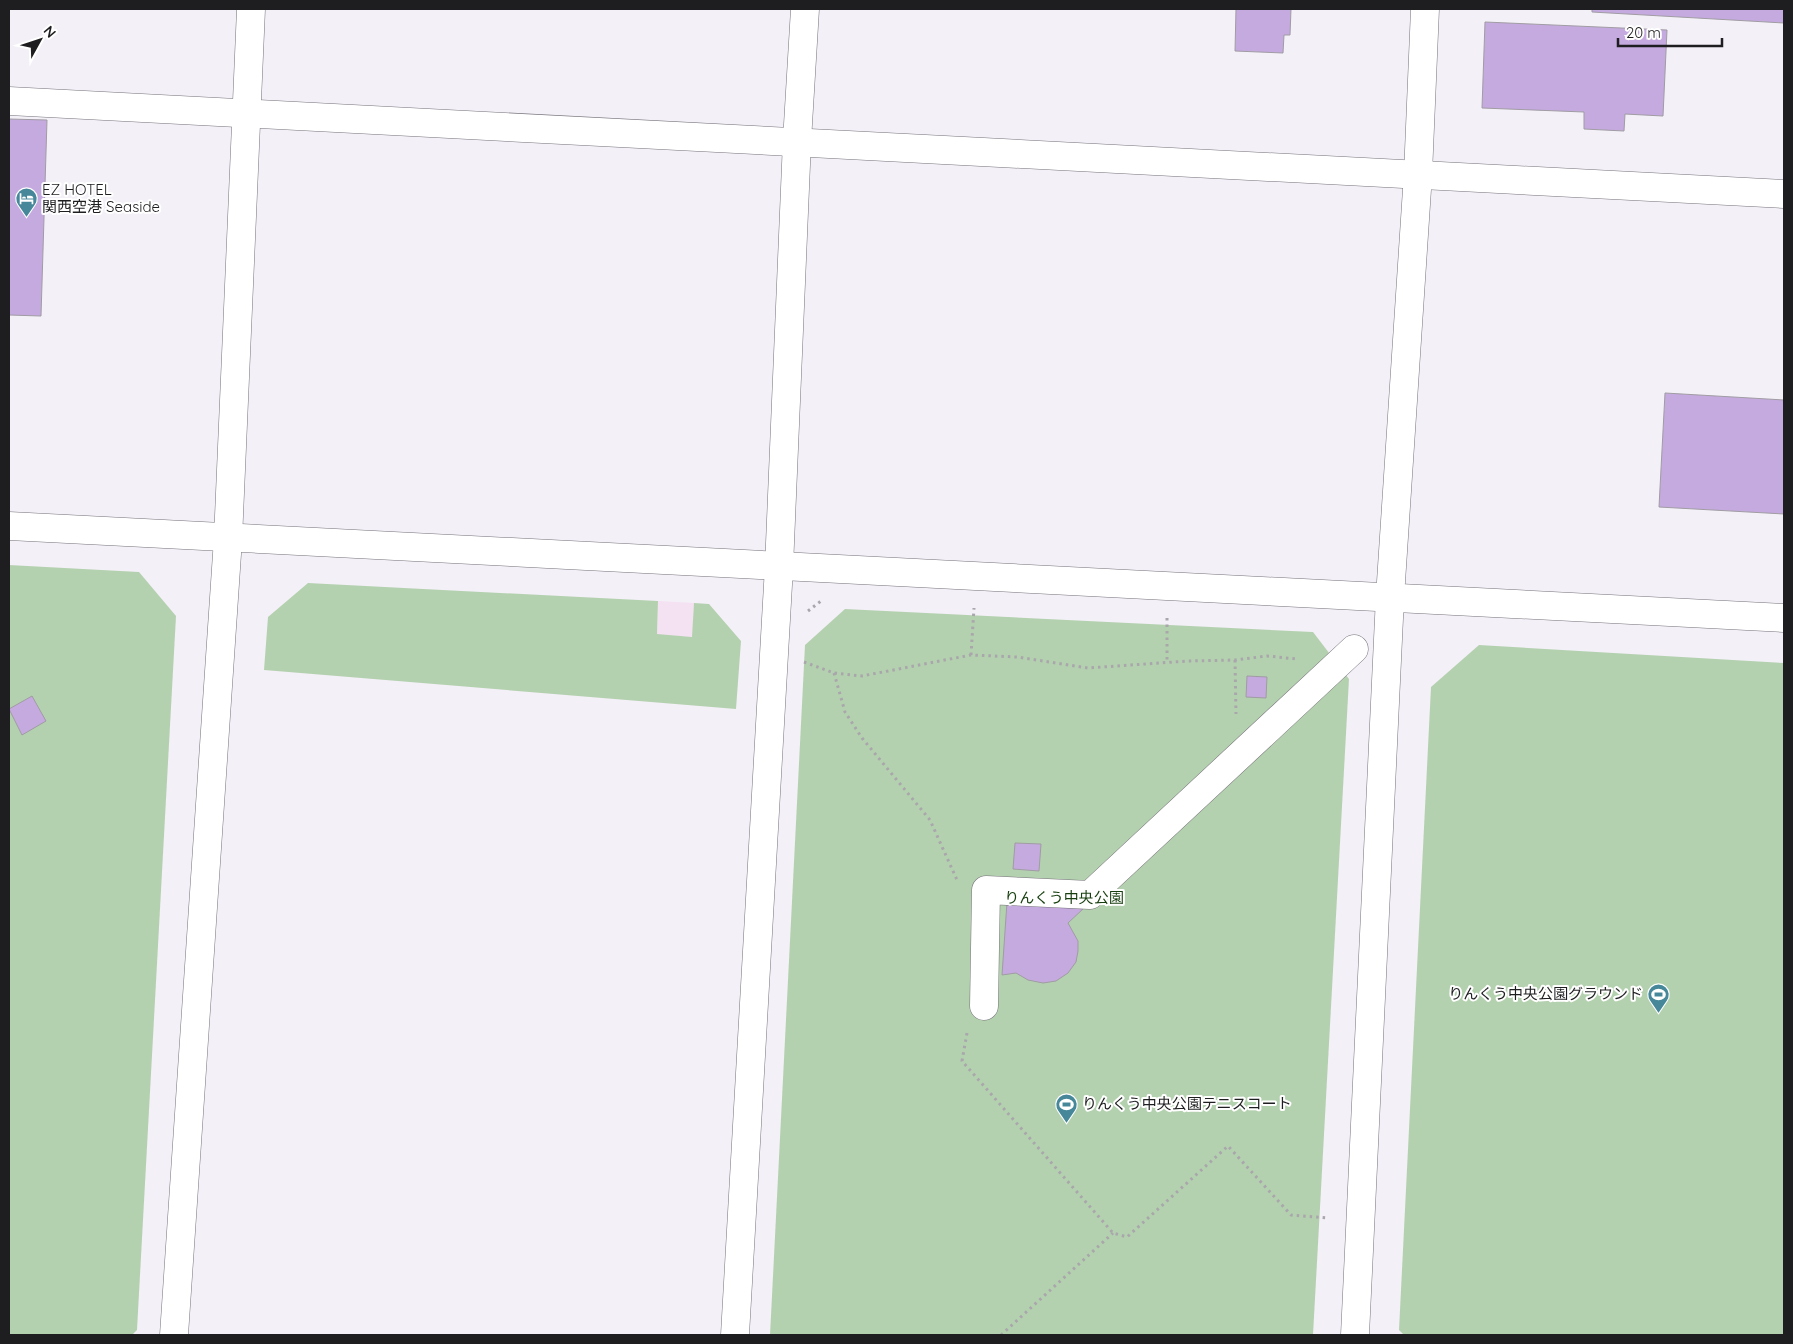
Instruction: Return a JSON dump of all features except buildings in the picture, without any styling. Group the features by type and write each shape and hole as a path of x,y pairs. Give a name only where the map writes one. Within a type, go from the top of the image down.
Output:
{"street":[{"path":"174,1335 228,539 245,112 251,9"},
{"path":"735,1335 779,567 797,140 805,9"},
{"path":"1355,1335 1390,597 1418,174 1425,9"},
{"path":"9,101 797,140 1784,194"},
{"path":"9,526 228,539 1784,618"},
{"path":"984,1006 986,890 1090,895 1354,649"}],"path":[{"path":"804,614 821,601 828,601"},
{"path":"965,607 984,608"},
{"path":"971,655 974,607"},
{"path":"1158,618 1177,619"},
{"path":"1167,618 1167,662"},
{"path":"798,662 806,662 834,673 862,676 971,655 1017,656 1088,668 1167,662 1235,660 1267,656 1306,660 1325,675"},
{"path":"1235,660 1236,758"},
{"path":"834,673 845,712 862,738 930,820 954,878 970,889 986,890"},
{"path":"984,1006 970,1019 962,1061 1113,1234 1127,1237 1228,1146 1291,1215 1328,1218"},
{"path":"1001,1335 1113,1234"}],"shaded area":[{"path":"658,601 694,603 693,637 657,635"}],"green space":[{"path":"9,565 139,572 176,616 137,1330 132,1335 9,1335"},
{"path":"308,583 658,601 657,634 692,637 694,603 709,604 741,641 736,709 264,670 268,617"},
{"name":"りんくう中央公園","path":"845,609 1313,632 1349,679 1313,1335 770,1335 805,645"},
{"name":"りんくう中央公園グラウンド","path":"1479,645 1784,663 1784,1335 1404,1335 1399,1330 1431,687"}],"place":[{"name":"EZ HOTEL 関西空港 Seaside","path":"26,218"},
{"name":"りんくう中央公園グラウンド","path":"1659,1013"},
{"name":"りんくう中央公園テニスコート","path":"1066,1123"}]}
